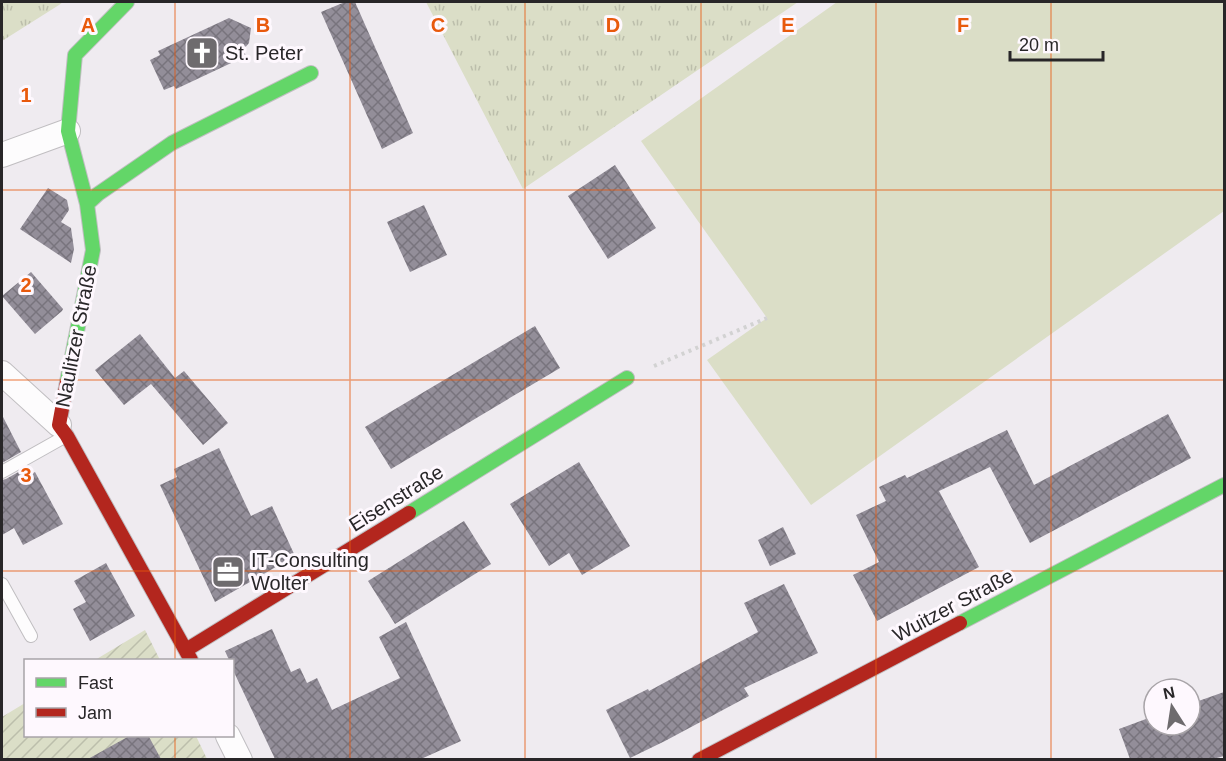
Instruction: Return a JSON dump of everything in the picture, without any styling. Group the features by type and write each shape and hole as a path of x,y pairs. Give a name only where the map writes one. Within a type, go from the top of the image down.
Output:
{"street":[{"name":"Naulitzer Straße","path":"127,2 75,55 68,131 87,204 93,250 63,430 188,655"},
{"path":"87,204 172,143 312,73"},
{"path":"2,155 68,131"},
{"path":"2,373 63,430"},
{"name":"Eisenstraße","path":"188,655 627,378"},
{"name":"Wuitzer Straße","path":"699,759 1224,485"},
{"path":"229,737 240,759"}],"lane":[{"path":"2,472 63,430"},
{"path":"2,584 31,636"}],"path":[{"path":"627,378 767,318"}],"green space":[{"path":"2,2 63,2 2,41"},
{"path":"426,2 798,2 523,189"},
{"path":"837,2 1224,2 1224,211 811,505 707,360 767,318 641,141"},
{"path":"145,630 160,659 97,659"},
{"path":"24,704 24,737 196,737 207,759 2,759 2,717"}],"building":[{"path":"345,2 355,2 413,133 382,149 321,12"},
{"name":"St. Peter","path":"229,18 251,28 249,43 243,50 246,56 176,89 174,86 164,90 150,60 160,55 158,51"},
{"path":"615,165 656,228 608,259 568,196"},
{"path":"48,188 67,200 69,210 61,222 71,228 74,249 71,263 20,229"},
{"path":"424,205 447,255 410,272 387,222"},
{"path":"31,272 63,309 35,334 2,296"},
{"path":"535,326 560,368 391,469 365,427"},
{"path":"140,334 175,378 184,371 228,423 203,445 151,384 124,405 95,370"},
{"path":"1168,414 1191,458 1030,543 990,467 939,491 979,567 877,621 853,575 879,562 856,515 886,501 879,487 905,475 907,478 1007,430 1034,485"},
{"path":"2,415 21,452 2,463"},
{"path":"219,448 251,516 272,506 295,556 215,602 160,485 177,477 174,469"},
{"path":"579,462 630,546 582,575 569,553 549,566 510,504"},
{"path":"29,466 33,473 35,472 63,524 23,545 14,528 2,535 2,480"},
{"path":"464,521 491,564 395,624 368,581"},
{"path":"783,527 796,554 770,566 758,540"},
{"path":"106,563 135,616 90,641 73,609 86,602 74,581"},
{"path":"784,584 818,653 744,688 749,696 630,758 606,710 648,689 649,691 758,632 744,603"},
{"path":"406,622 461,741 421,759 275,759 234,672 234,659 229,659 225,651 272,629 291,672 300,668 307,683 317,678 332,710 400,678 379,637"},
{"path":"1224,692 1224,756 1213,759 1130,759 1119,729 1142,720 1142,737 1202,737 1202,700"},
{"path":"127,737 149,737 161,759 88,759"}],"traffic: fast":[{"path":"67,382 93,250 87,204 68,131 75,55 127,2"},
{"path":"87,204 172,143 311,73"},
{"path":"409,513 627,378"},
{"path":"960,623 1224,485"}],"traffic: jam":[{"path":"67,382 59,425 190,659"},
{"path":"186,650 409,513"},
{"path":"699,760 960,623"}],"place":[{"name":"St. Peter","path":"202,53"},
{"name":"IT-Consulting Wolter","path":"228,572"}]}
